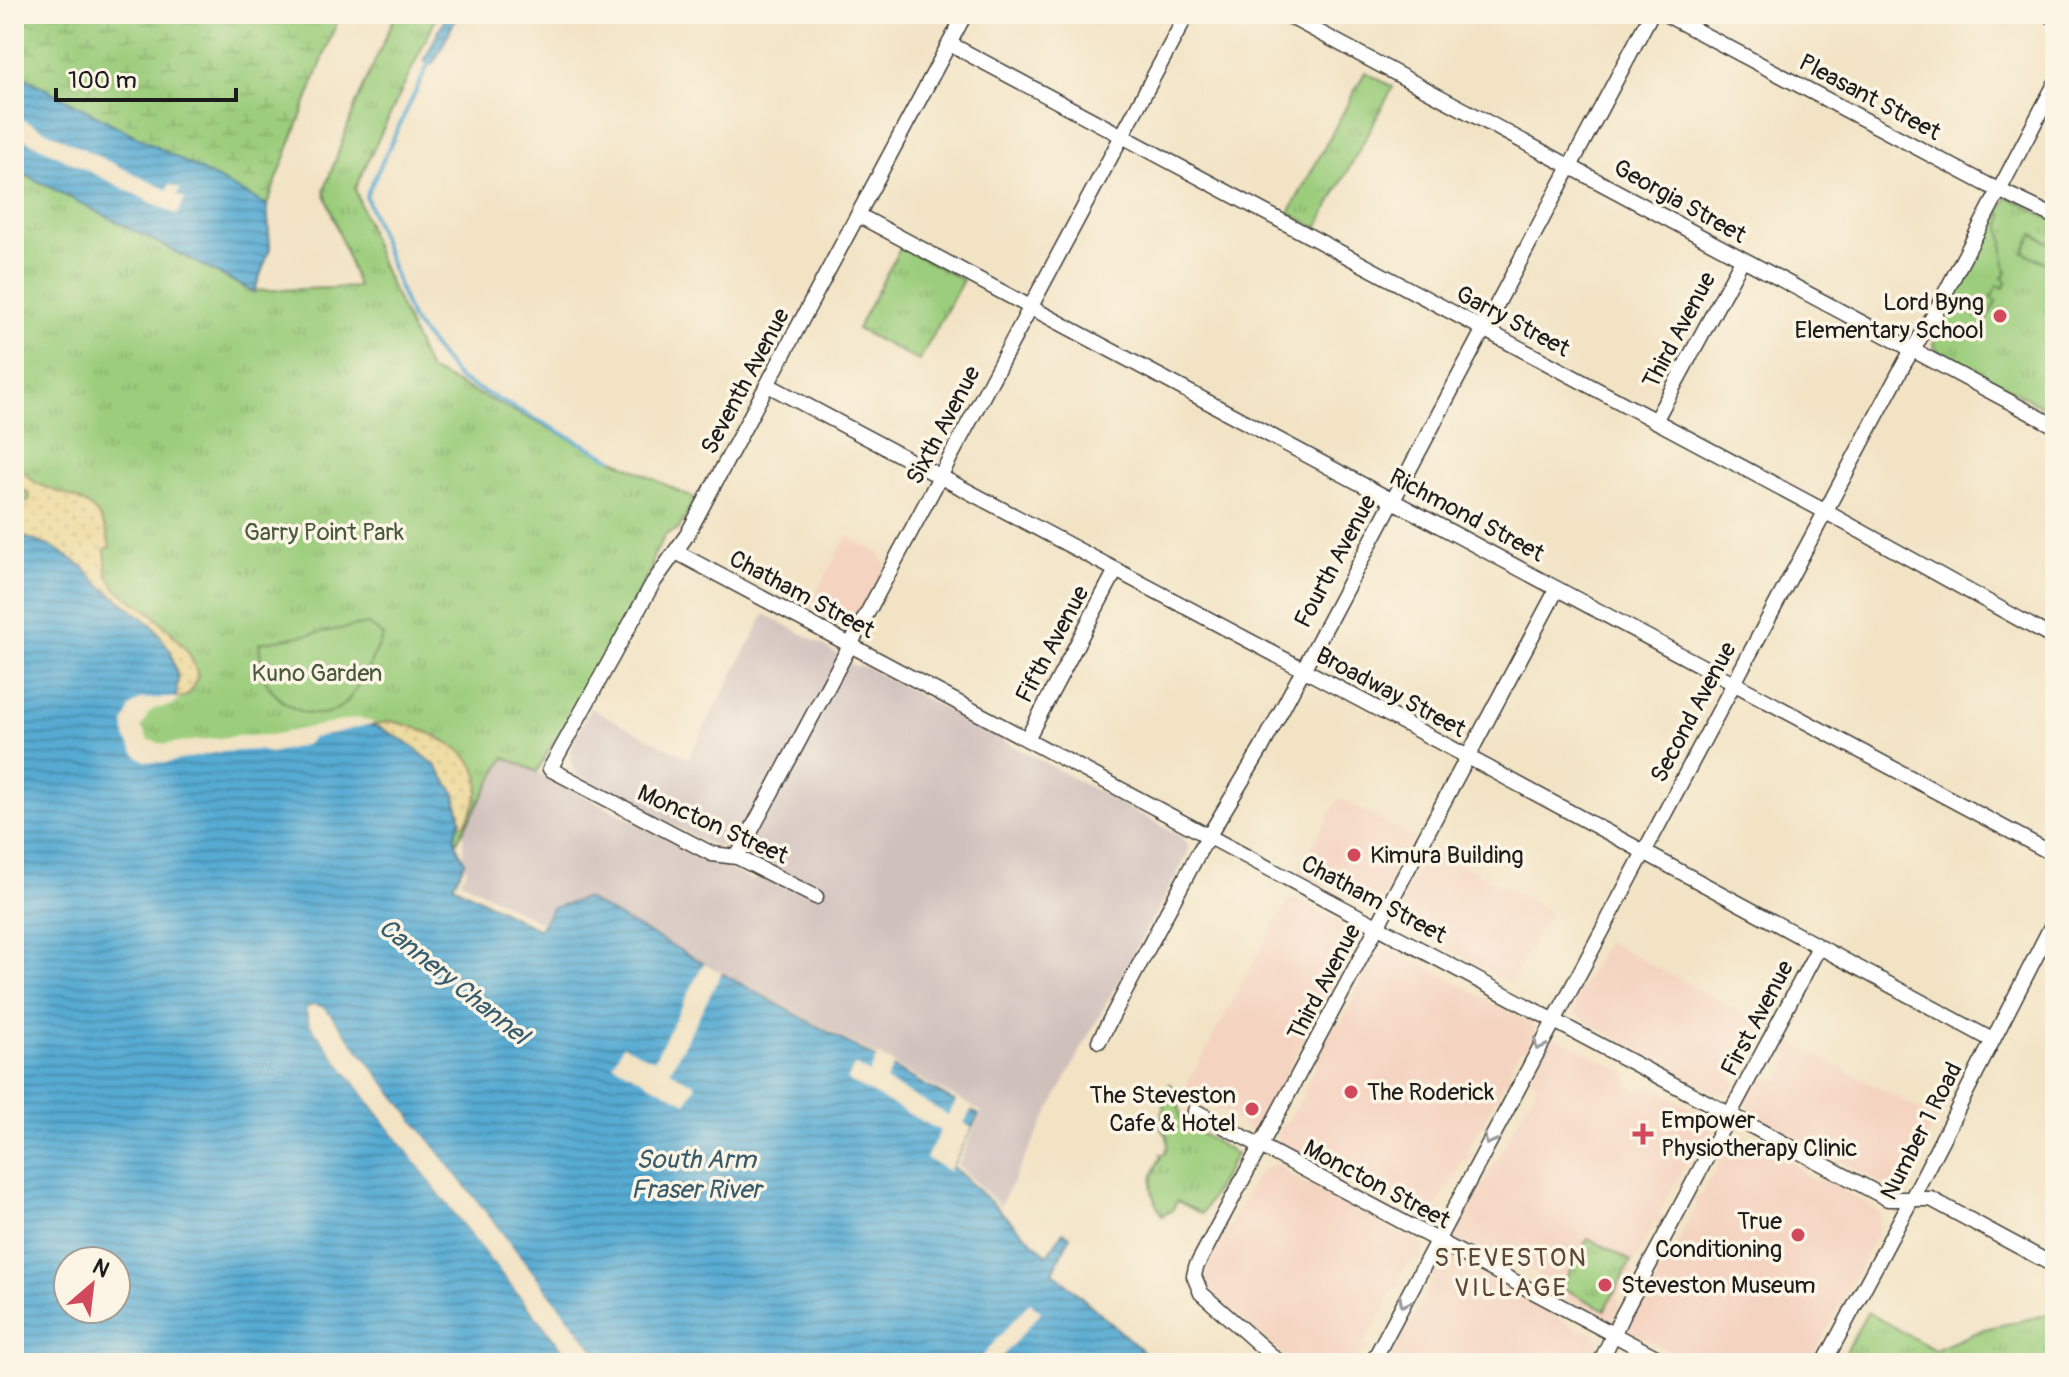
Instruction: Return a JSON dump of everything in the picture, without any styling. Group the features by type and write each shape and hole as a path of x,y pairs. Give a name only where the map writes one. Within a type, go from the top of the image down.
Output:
{"street":[{"name":"Seventh Avenue","path":"552,767 653,583 676,552 768,385 965,14"},
{"name":"Sixth Avenue","path":"737,857 1187,14"},
{"name":"Georgia Street","path":"1285,14 2055,426"},
{"name":"Fourth Avenue","path":"1099,1041 1209,836 1261,749 1651,14"},
{"name":"Pleasant Street","path":"1665,14 2055,217"},
{"path":"2047,14 2055,18"},
{"name":"Garry Street","path":"950,44 1826,512 2055,639"},
{"name":"Second Avenue","path":"1372,1363 2055,84"},
{"name":"Richmond Street","path":"858,215 2055,855"},
{"name":"Third Avenue","path":"1655,421 1742,260"},
{"name":"Broadway Street","path":"768,385 1992,1040"},
{"name":"Chatham Street","path":"676,552 1888,1199 1931,1199 2055,1266"},
{"name":"Fifth Avenue","path":"1027,739 1116,570"},
{"name":"Third Avenue","path":"1280,1363 1201,1293 1194,1276 1196,1267 1557,589"},
{"name":"Moncton Street","path":"552,767 712,854 737,857 816,897"},
{"name":"Number 1 Road","path":"1824,1363 2055,919"},
{"name":"First Avenue","path":"1600,1363 1622,1316 1819,947"},
{"name":"Moncton Street","path":"1195,1111 1667,1363"}],"shaded area":[{"path":"847,536 880,554 886,567 856,618 843,624 808,608"},
{"path":"765,614 855,666 866,667 1181,836 1188,844 1188,854 1000,1206 958,1166 982,1112 585,899 552,908 543,924 460,880 467,869 463,860 464,828 505,756 753,881 763,862 702,841 575,773 571,748 590,708 688,758"},
{"path":"1339,798 1414,838 1384,897 1374,906 1362,905 1299,871"},
{"path":"1429,847 1550,912 1511,984 1400,923 1396,913 1398,903"},
{"path":"1290,896 1353,929 1359,942 1356,951 1346,960 1265,1112 1263,1123 1260,1128 1249,1130 1232,1116 1184,1090"},
{"path":"1607,941 1764,1025 1759,1043 1756,1044 1750,1034 1746,1037 1729,1070 1736,1084 1733,1089 1722,1094 1715,1093 1575,1015 1574,1001"},
{"path":"1381,947 1395,950 1531,1023 1537,1036 1535,1045 1520,1051 1508,1072 1517,1075 1505,1081 1484,1120 1493,1121 1481,1126 1466,1153 1474,1154 1474,1157 1462,1161 1436,1209 1445,1211 1443,1217 1431,1225 1421,1223 1416,1215 1294,1150 1285,1150 1277,1140 1278,1130 1290,1118 1332,1027 1342,1021 1367,972 1371,954"},
{"path":"1554,1038 1626,1073 1628,1086 1637,1091 1649,1086 1704,1115 1713,1129 1706,1145 1700,1137 1659,1213 1664,1226 1661,1228 1656,1220 1631,1268 1634,1281 1628,1274 1617,1295 1619,1309 1614,1317 1607,1319 1595,1316 1552,1293 1549,1286 1537,1279 1538,1273 1531,1269 1524,1273 1485,1252 1480,1253 1457,1242 1450,1230 1471,1189 1477,1195 1537,1085 1531,1076 1548,1041"},
{"path":"1784,1038 1937,1119 1902,1182 1885,1185 1752,1113 1747,1107 1746,1099 1756,1081 1780,1079 1792,1056 1772,1052"},
{"path":"1733,1134 1797,1165 1803,1174 1814,1180 1820,1178 1872,1206 1880,1214 1879,1229 1809,1363 1692,1363 1642,1336 1636,1338 1627,1329 1626,1322 1632,1307 1645,1303 1658,1279 1648,1280 1649,1276 1662,1272 1699,1201 1691,1202 1690,1198 1702,1194 1726,1150 1716,1150 1726,1136"},
{"path":"1273,1163 1283,1166 1286,1173 1327,1195 1334,1194 1354,1204 1357,1211 1406,1237 1415,1237 1422,1246 1423,1254 1419,1260 1407,1263 1398,1281 1406,1284 1394,1289 1363,1346 1372,1349 1361,1352 1354,1363 1292,1363 1208,1290 1205,1284 1206,1271 1259,1172"},
{"path":"1443,1254 1457,1259 1459,1265 1506,1290 1511,1289 1530,1298 1533,1304 1583,1332 1592,1332 1598,1340 1597,1352 1584,1355 1580,1363 1388,1363 1433,1279 1428,1265"}],"green space":[{"path":"14,14 340,14 267,205 270,248 254,292 14,169"},
{"name":"Garry Point Park","path":"396,14 438,14 355,188 378,257 429,370 695,499 678,530 666,534 653,557 652,567 571,718 537,772 505,757 455,845 381,728 358,722 270,739 164,748 145,743 14,533 14,169 253,291 358,287 324,191 356,104"},
{"path":"1365,72 1393,87 1317,228 1289,213"},
{"name":"Lord Byng Elementary School","path":"2008,196 2055,221 2055,413 1938,351 1933,344"},
{"path":"2000,212 2003,215 2001,225 2006,273 2002,277 2006,281 2004,288 1998,285 1991,298 1997,301 1985,321 1953,303"},
{"path":"2033,234 2055,246 2055,268 2024,252"},
{"path":"901,247 963,280 919,361 857,329"},
{"name":"Kuno Garden","path":"368,624 383,636 354,693 331,712 309,713 288,705 265,679 259,643"},
{"path":"1170,1084 1177,1090 1181,1119 1185,1124 1236,1154 1202,1214 1177,1201 1172,1210 1162,1216 1152,1193 1153,1173 1160,1154 1164,1154 1168,1145 1167,1135 1161,1129 1164,1098"},
{"path":"1588,1238 1631,1261 1605,1310 1561,1287"},
{"path":"1867,1312 1935,1350 1984,1329 2055,1313 2055,1363 1840,1363"}],"sand":[{"path":"14,465 20,466 29,478 41,485 82,502 95,511 104,526 110,547 105,549 107,574 117,590 154,615 189,653 198,675 188,695 167,698 14,602 14,498 28,502 30,498 14,483"},
{"path":"390,721 441,739 454,746 473,765 479,789 465,824 459,824 343,731"}],"water":[{"path":"447,14 458,14 433,65 424,61"},
{"path":"14,72 267,205 270,248 254,292 14,169"},
{"name":"South Arm Fraser River","path":"14,533 54,548 82,566 101,586 152,625 170,650 178,678 176,698 145,712 140,736 155,746 270,739 358,722 381,728 408,743 435,765 455,794 461,820 456,841 465,862 453,885 539,930 552,908 585,898 979,1115 952,1166 1047,1255 1063,1232 1070,1236 1053,1272 1156,1363 604,1363 325,1008 314,1005 306,1009 310,1024 492,1262 574,1363 14,1363"}],"pier":[{"path":"14,115 167,190 170,184 180,189 177,195 185,199 177,215 14,134"},
{"path":"180,698 173,705 154,709 148,714 142,728 148,740 164,744 270,735 358,718 376,723 313,738 305,745 270,753 258,750 219,752 165,763 145,761 135,754 126,739 124,723 130,707 141,699"},
{"path":"704,963 722,972 670,1071 696,1085 686,1103 613,1064 623,1045 654,1060"},
{"path":"314,1005 325,1008 604,1363 599,1363 323,1012 310,1011 313,1022 408,1148 578,1363 492,1262 310,1024 306,1009"},
{"path":"878,1055 894,1064 886,1081 948,1115 958,1098 973,1107 964,1123 972,1128 949,1171 926,1158 940,1131 847,1080 855,1065 869,1073"},
{"path":"1030,1302 1041,1312 1022,1334 996,1363 976,1363"}],"waterway":[{"path":"430,61 366,196 411,319 459,379 612,459"}],"place":[{"name":"Lord Byng Elementary School","path":"2000,316"},
{"name":"Kimura Building","path":"1354,855"},
{"name":"The Roderick","path":"1351,1092"},
{"name":"The Steveston Cafe & Hotel","path":"1252,1109"},
{"name":"Empower Physiotherapy Clinic","path":"1643,1134"},
{"name":"True Conditioning","path":"1798,1235"},
{"name":"Steveston Museum","path":"1605,1285"}],"district":[{"name":"STEVESTON VILLAGE","path":"1511,1272"}],"water label":[{"name":"Cannery Channel","path":"454,981"}]}
